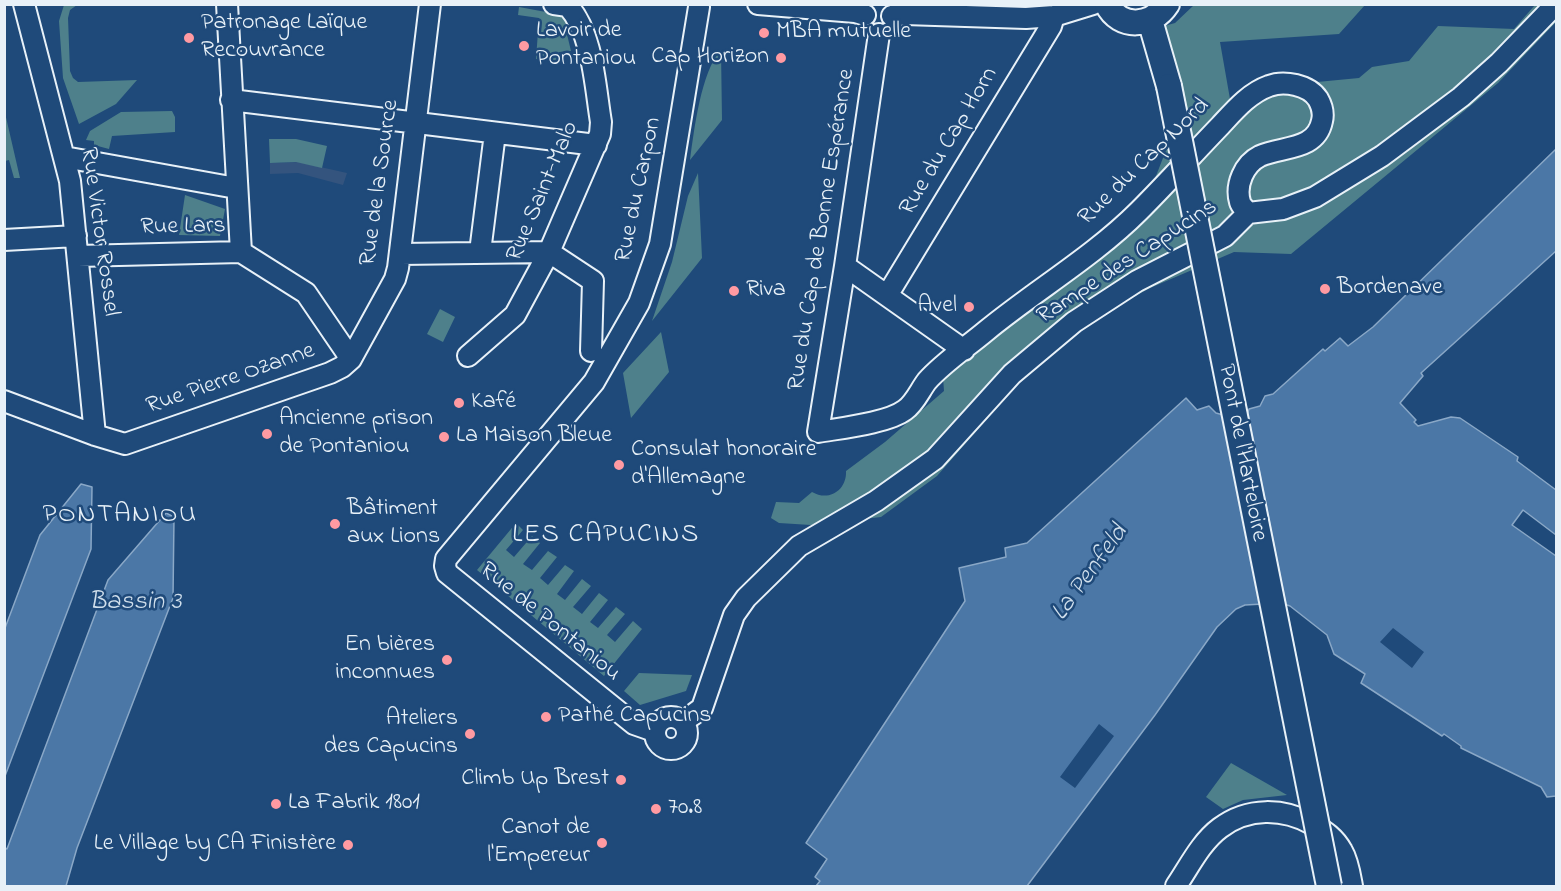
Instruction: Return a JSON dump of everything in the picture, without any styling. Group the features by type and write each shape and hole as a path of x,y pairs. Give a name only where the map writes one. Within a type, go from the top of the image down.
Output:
{"main road":[{"path":"1107,4 1116,16 1132,23 1158,12"},
{"name":"Pont de l'Harteloire","path":"1158,12 1169,86 1329,886"}],"street":[{"name":"Rue Victor Rossel","path":"24,4 70,181 95,435"},
{"path":"226,4 241,252"},
{"name":"Rue de la Source","path":"351,359 395,279 401,254 430,4"},
{"name":"Rue Saint-Malo","path":"468,356 515,315 549,252 596,145 601,122 585,33 578,17 568,6 554,4"},
{"path":"758,4 855,12 865,15"},
{"path":"892,16 905,14 1026,18 1054,16 1093,4"},
{"name":"Rampe des Capucins","path":"683,722 702,708 734,615 746,598 799,546 876,501 935,459 1012,374 1074,322 1137,281 1225,236 1248,213 1283,209 1315,197 1382,156 1461,97 1556,4"},
{"name":"Rue du Carpon","path":"445,570 446,559 594,382 639,303 660,244 702,5"},
{"path":"880,6 890,11 892,16 891,27 888,31 879,34 870,32 864,20 870,8 880,6"},
{"name":"Rue du Cap Horn","path":"888,294 1051,27 1054,16"},
{"name":"Rue du Cap de Bonne Espérance","path":"818,432 879,34"},
{"name":"Rue du Cap Nord","path":"818,432 886,419 905,410 927,381 1000,320 1085,256 1138,212 1243,102 1270,85 1302,86 1319,100 1324,115 1320,131 1303,145 1258,157 1248,165 1239,181 1240,202 1248,213"},
{"path":"231,100 596,145"},
{"path":"480,252 495,133"},
{"path":"64,157 236,188"},
{"path":"4,240 76,236"},
{"name":"Rue Lars","path":"78,256 241,252 306,293 351,359"},
{"path":"401,254 549,252 593,281 591,351"},
{"path":"845,266 888,294 964,350"},
{"name":"Rue Pierre Ozanne","path":"95,435 125,444 330,373 351,359"},
{"path":"4,401 95,435"},
{"name":"Rue de Pontaniou","path":"445,570 634,724 654,731"},
{"path":"674,717 683,722 687,732 684,742 670,749 660,745 654,731 659,721 663,718 674,717"},
{"path":"1176,886 1215,832 1222,826 1242,817 1263,811 1299,817 1329,834 1344,853 1352,886"}],"shaded area":[{"path":"298,162 347,173 343,185 298,173 270,174 270,163"}],"green space":[{"path":"64,5 77,5 70,10 68,18 70,71 73,78 78,82 137,80 116,104 79,124 63,78 59,21"},
{"path":"1194,5 1365,5 1339,34 1220,42 1230,99 1263,78 1295,74 1317,82 1359,78 1372,67 1409,61 1438,26 1514,29 1535,5 1556,5 1556,22 1498,83 1291,254 1234,252 1150,288 1104,313 1028,372 937,476 881,517 811,525 779,523 771,518 776,502 799,503 812,492 825,496 840,489 846,478 846,471 885,442 944,391 943,377 1137,225 1168,145 1155,75 1157,28 1175,23"},
{"path":"519,7 562,15 569,24 565,26 571,51 559,52 557,61 536,59 539,18 518,15"},
{"path":"721,50 722,120 690,160 703,86"},
{"path":"172,111 175,117 175,132 112,136 109,149 94,145 94,141 86,140 90,131 121,112"},
{"path":"5,113 20,178 14,178 9,160 5,161"},
{"path":"269,139 296,139 327,146 322,168 296,162 270,163"},
{"path":"698,173 702,258 652,321 672,262 688,196"},
{"path":"185,195 225,209 220,236 179,235"},
{"path":"440,309 455,317 443,342 427,334"},
{"path":"661,332 669,372 631,418 623,373"},
{"path":"516,523 523,530 506,550 514,557 532,536 540,543 523,564 532,570 548,551 557,557 540,578 548,585 565,565 574,571 557,594 565,600 582,579 591,586 573,607 582,614 599,593 608,600 590,622 598,628 616,607 625,614 607,635 615,642 633,621 642,629 604,676 477,570"},
{"path":"639,673 692,675 686,691 640,705 624,691"},
{"path":"1231,763 1287,795 1243,800 1223,809 1206,797"}],"water":[{"name":"La Penfeld","path":"1556,149 1556,251 1421,373 1423,376 1400,403 1416,420 1414,422 1418,426 1451,417 1460,418 1518,457 1517,461 1556,490 1556,535 1523,510 1512,525 1556,556 1556,796 1547,797 1541,787 1461,748 1444,734 1442,736 1361,683 1365,674 1334,654 1327,635 1290,606 1281,603 1245,605 1236,609 1217,627 1155,715 1027,886 816,886 820,881 815,877 827,859 806,843 965,601 959,568 1006,557 1005,548 1027,543 1186,398 1197,410 1209,406 1216,413 1245,421 1249,409 1260,406 1265,396 1273,394 1323,349 1325,351 1340,338 1348,346 1373,327"},
{"path":"81,484 92,487 91,549 5,776 5,628 40,535"},
{"name":"Bassin 3","path":"166,513 174,517 173,598 77,848 66,886 5,886 5,848 7,849 108,580"}],"pier":[{"path":"1393,628 1424,652 1412,668 1380,642"},
{"path":"1099,724 1114,736 1075,788 1060,777"}],"place":[{"name":"MBA mutuelle","path":"764,33"},
{"name":"Patronage Laïque Recouvrance","path":"189,38"},
{"name":"Lavoir de Pontaniou","path":"524,46"},
{"name":"Cap Horizon","path":"781,58"},
{"name":"Bordenave","path":"1325,289"},
{"name":"Riva","path":"734,291"},
{"name":"Avel","path":"969,307"},
{"name":"Kafé","path":"459,403"},
{"name":"Ancienne prison de Pontaniou","path":"267,434"},
{"name":"La Maison Bleue","path":"444,437"},
{"name":"Consulat honoraire d'Allemagne","path":"619,465"},
{"name":"Bâtiment aux Lions","path":"335,524"},
{"name":"En bières inconnues","path":"447,660"},
{"name":"Pathé Capucins","path":"546,717"},
{"name":"Ateliers des Capucins","path":"470,734"},
{"name":"Climb Up Brest","path":"621,780"},
{"name":"La Fabrik 1801","path":"276,804"},
{"name":"70.8","path":"656,809"},
{"name":"Canot de l'Empereur","path":"602,843"},
{"name":"Le Village by CA Finistère","path":"348,845"}],"district":[{"name":"PONTANIOU","path":"120,517"},
{"name":"LES CAPUCINS","path":"606,537"}]}
